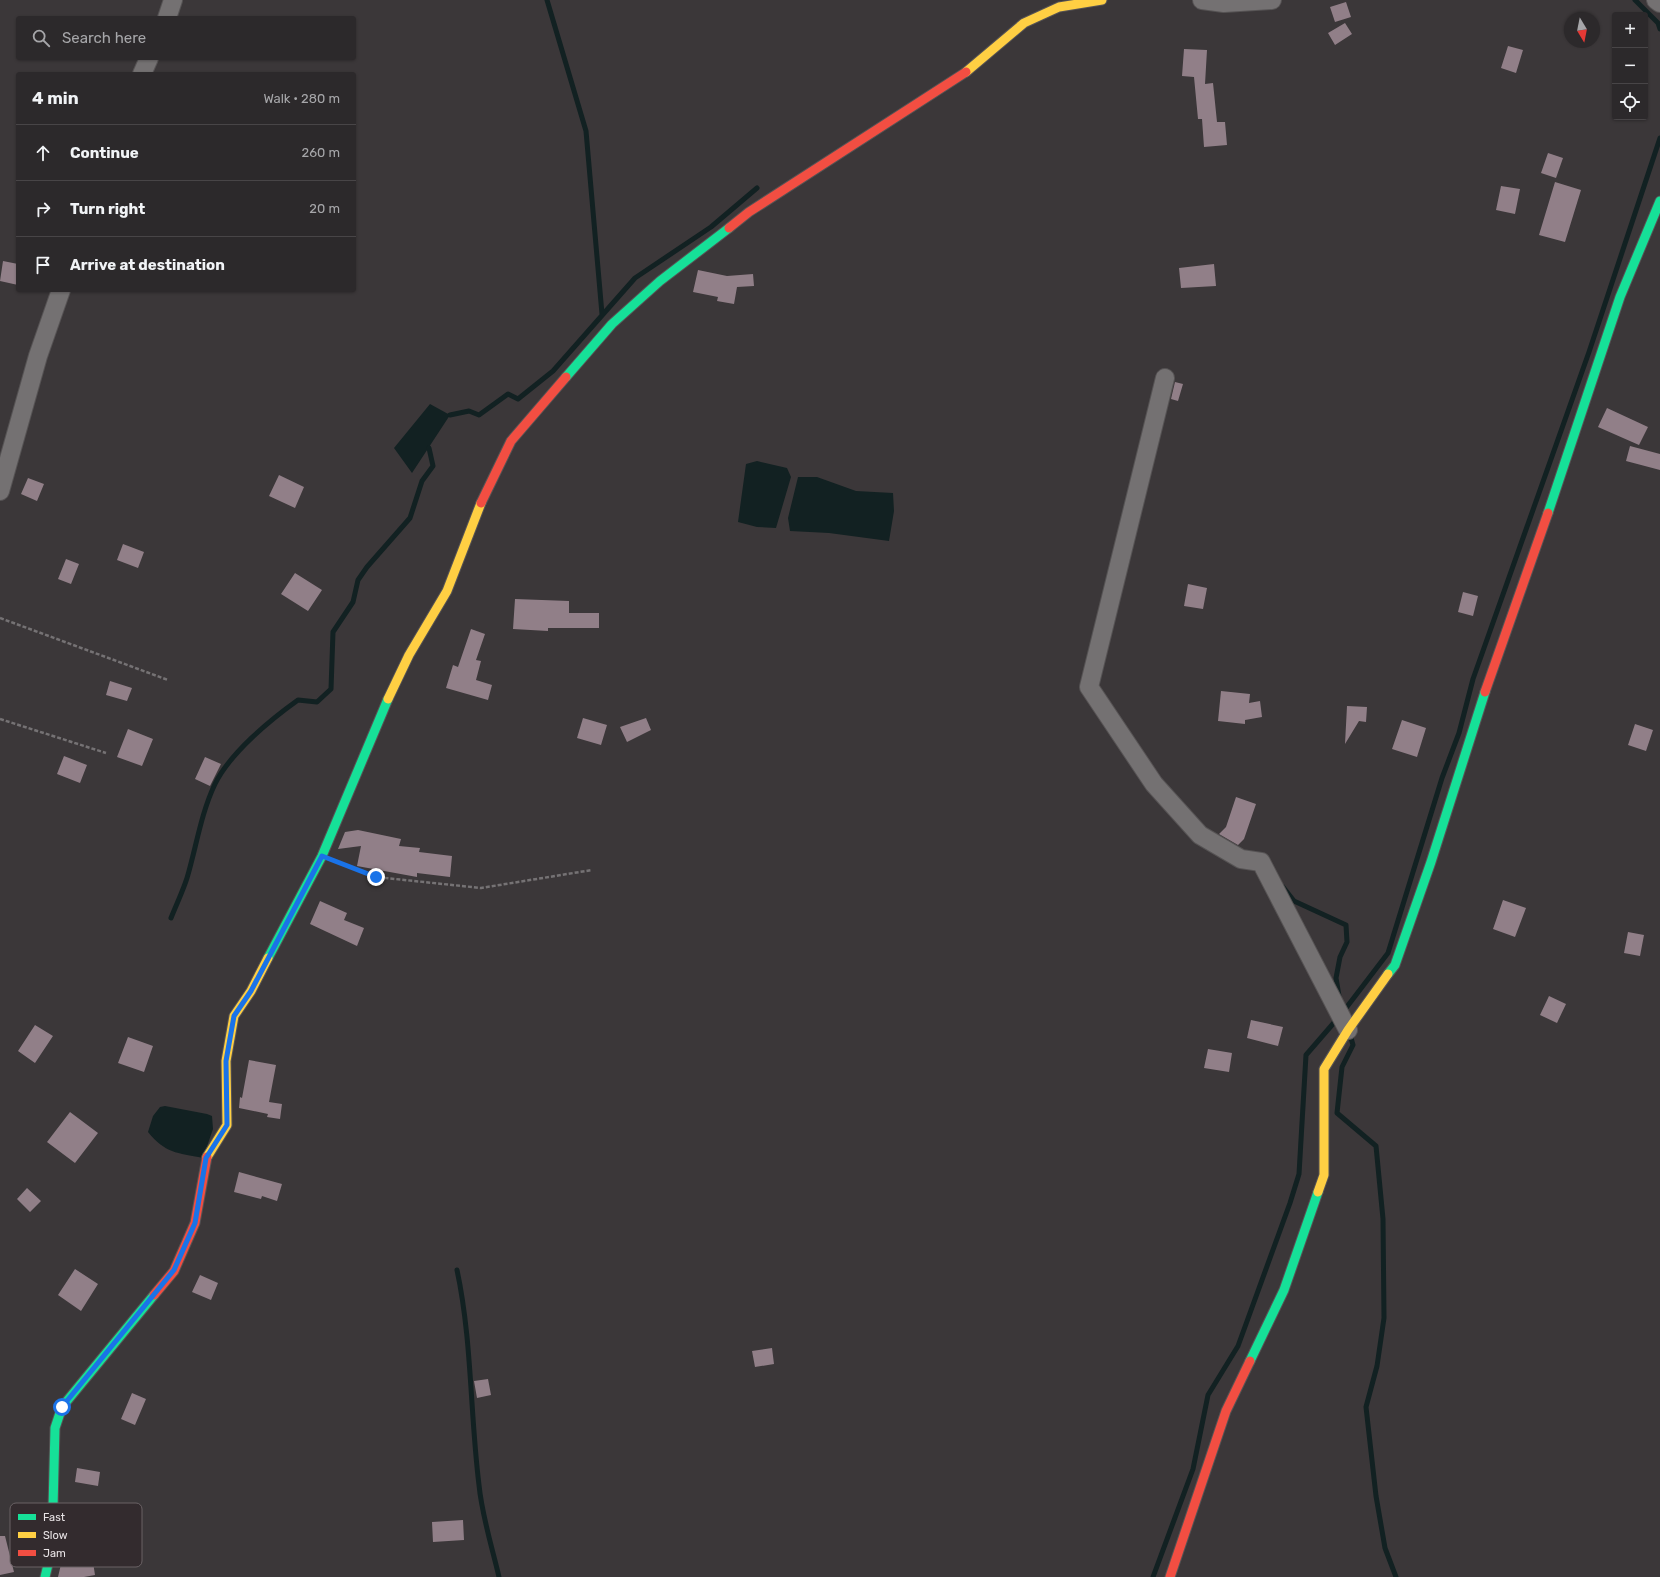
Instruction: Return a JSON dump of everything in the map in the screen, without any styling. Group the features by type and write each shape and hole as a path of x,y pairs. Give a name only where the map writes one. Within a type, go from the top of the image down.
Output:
{"street":[{"path":"168,16 173,0"},
{"path":"53,1503 55,1428 62,1407 174,1270 195,1223 206,1158 227,1125 226,1061 234,1016 251,991 322,856 380,716 409,655 447,591 482,500 512,441 612,324 660,281 749,212 964,72 1024,23 1060,7 1102,0"},
{"path":"1202,0 1224,3 1272,0"},
{"path":"1656,0 1660,3"},
{"path":"143,72 148,60"},
{"path":"1170,1577 1226,1411 1284,1290 1324,1175 1324,1069 1348,1030 1395,965 1431,862 1492,668 1568,457 1620,297 1660,201"},
{"path":"0,491 38,356 60,292"},
{"path":"1165,378 1089,687 1154,784 1200,835 1240,859 1261,862 1348,1030"},
{"path":"45,1577 47,1567"}],"path":[{"path":"0,618 168,680"},
{"path":"0,719 106,753"},
{"path":"322,856 376,877 481,888 592,870"}],"shaded area":[{"path":"430,404 450,415 412,473 394,448"},
{"path":"757,461 787,468 791,477 776,528 757,527 738,522 746,464"},
{"path":"798,477 817,477 856,491 893,493 894,511 889,541 829,533 790,531 788,518"},
{"path":"165,1106 212,1116 213,1129 203,1158 172,1151 160,1144 148,1132 153,1116 160,1107"}],"building":[{"path":"1346,2 1351,17 1335,22 1330,7"},
{"path":"1345,23 1352,34 1335,45 1328,33"},
{"path":"1508,46 1523,50 1516,73 1501,68"},
{"path":"1184,49 1207,50 1205,84 1213,83 1217,122 1225,122 1227,145 1204,147 1202,119 1198,119 1194,77 1182,76"},
{"path":"1548,153 1563,158 1556,178 1541,173"},
{"path":"1555,182 1581,190 1565,242 1539,235"},
{"path":"1501,186 1520,189 1515,214 1496,210"},
{"path":"3,261 16,264 16,285 0,281"},
{"path":"1214,264 1216,286 1181,288 1179,268"},
{"path":"698,270 727,276 753,274 754,286 737,287 734,304 717,301 718,297 693,292"},
{"path":"1175,382 1183,384 1178,401 1171,399"},
{"path":"1607,408 1648,427 1639,445 1598,427"},
{"path":"1630,446 1660,454 1660,470 1626,461"},
{"path":"279,475 304,487 295,508 269,496"},
{"path":"28,478 44,484 37,501 21,494"},
{"path":"123,544 144,552 138,568 117,560"},
{"path":"66,559 79,564 71,584 58,579"},
{"path":"295,573 322,590 308,611 281,594"},
{"path":"1188,584 1207,588 1203,609 1184,606"},
{"path":"1463,592 1478,596 1473,616 1458,612"},
{"path":"515,599 569,601 569,613 599,613 599,628 548,628 548,631 513,629"},
{"path":"471,629 485,634 476,660 481,661 476,680 492,685 488,700 446,688 453,665 458,667"},
{"path":"110,681 132,688 127,701 106,695"},
{"path":"1221,691 1250,694 1249,703 1260,701 1262,717 1245,720 1245,724 1218,721"},
{"path":"1347,706 1367,707 1366,722 1359,721 1345,744"},
{"path":"583,718 607,725 601,745 577,738"},
{"path":"646,718 651,730 627,742 620,727"},
{"path":"1402,720 1426,728 1417,757 1392,749"},
{"path":"1635,724 1653,730 1646,751 1628,745"},
{"path":"128,729 153,739 142,766 117,757"},
{"path":"64,756 87,765 80,783 57,774"},
{"path":"205,757 221,764 210,786 195,779"},
{"path":"1236,797 1256,804 1244,839 1238,845 1219,834 1226,827"},
{"path":"358,830 401,839 399,846 420,848 419,852 452,856 450,877 417,873 417,877 357,866 361,846 338,849 345,832"},
{"path":"1503,900 1526,908 1515,937 1493,929"},
{"path":"320,901 347,913 344,920 364,928 357,946 310,924"},
{"path":"1628,932 1644,935 1640,956 1624,953"},
{"path":"1549,996 1566,1004 1557,1023 1540,1015"},
{"path":"1251,1020 1283,1027 1278,1046 1247,1038"},
{"path":"35,1025 53,1036 35,1063 18,1051"},
{"path":"128,1037 153,1046 144,1072 118,1063"},
{"path":"1208,1049 1232,1053 1229,1072 1204,1068"},
{"path":"249,1060 276,1065 269,1102 282,1104 280,1119 267,1117 268,1114 239,1108 240,1097 242,1098"},
{"path":"70,1112 98,1133 75,1163 47,1142"},
{"path":"239,1172 282,1184 277,1201 262,1196 261,1199 234,1192"},
{"path":"27,1188 41,1201 30,1212 17,1199"},
{"path":"75,1269 98,1284 81,1311 58,1295"},
{"path":"200,1275 218,1283 211,1300 192,1292"},
{"path":"772,1348 774,1364 755,1367 752,1351"},
{"path":"488,1379 491,1395 477,1398 474,1381"},
{"path":"132,1393 146,1399 135,1425 121,1419"},
{"path":"77,1468 100,1472 98,1486 75,1482"},
{"path":"463,1520 464,1540 433,1542 432,1522"},
{"path":"0,1536 5,1536 10,1556 10,1567 13,1567 14,1572 0,1575"},
{"path":"60,1567 94,1567 95,1575 84,1577 58,1577"}],"waterway":[{"path":"547,0 586,131 602,314"},
{"path":"1635,0 1658,23 1660,29"},
{"path":"1343,1012 1388,953 1442,778 1459,733 1473,679 1589,352 1660,138"},
{"path":"450,415 469,411 479,415 508,394 518,399 553,371 635,278 711,227 757,188"},
{"path":"171,918 184,888 210,795 222,772 240,749 263,727 287,708 298,700 317,702 331,689 333,632 353,602 358,580 367,567 410,518 422,481 433,466 429,448"},
{"path":"1283,887 1294,901 1346,925 1347,942 1340,957 1336,978 1339,996"},
{"path":"1153,1577 1193,1469 1208,1395 1238,1346 1290,1203 1299,1174 1306,1055 1338,1018"},
{"path":"1351,1038 1353,1045 1342,1067 1337,1113 1376,1146 1383,1219 1384,1318 1377,1366 1366,1407 1376,1496 1385,1548 1396,1577"},
{"path":"457,1270 466,1323 480,1497 499,1577"}],"traffic: fast":[{"path":"1548,513 1620,297 1660,201"},
{"path":"566,377 612,324 660,281 729,228"},
{"path":"1388,974 1395,965 1431,862 1485,692"},
{"path":"268,958 322,856 388,699"},
{"path":"1250,1361 1284,1290 1318,1192"},
{"path":"53,1503 55,1428 62,1407 154,1295"},
{"path":"45,1577 47,1567"}],"traffic: slow":[{"path":"966,72 1024,23 1059,7 1102,0"},
{"path":"388,699 409,655 447,591 481,503"},
{"path":"207,1157 227,1125 226,1061 234,1016 251,991 268,958"},
{"path":"1318,1192 1324,1175 1324,1069 1348,1030 1388,974"}],"traffic: jam":[{"path":"729,228 749,212 966,72"},
{"path":"481,503 511,441 566,377"},
{"path":"1485,692 1548,513"},
{"path":"154,1295 174,1271 195,1223 207,1157"},
{"path":"1170,1577 1226,1411 1250,1361"}],"route":[{"path":"62,1407 174,1270 195,1223 206,1158 227,1125 226,1061 234,1016 251,991 322,856 376,877"}]}
